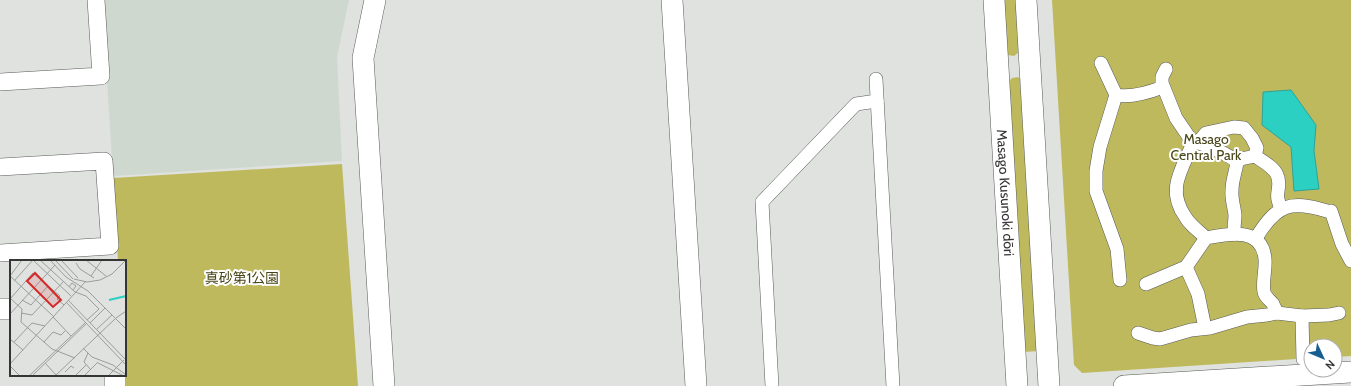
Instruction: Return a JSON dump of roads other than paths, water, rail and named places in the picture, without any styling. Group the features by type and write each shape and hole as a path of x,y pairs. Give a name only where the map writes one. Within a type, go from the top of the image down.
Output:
{"street":[{"path":"0,82 101,76 96,0"},
{"path":"375,0 363,58 384,386"},
{"path":"672,0 696,386"},
{"name":"Masago Kusunoki dōri","path":"994,0 1017,386"},
{"path":"1026,0 1049,386"},
{"path":"1101,63 1116,95 1100,147 1096,171 1096,191 1117,249 1120,280"},
{"path":"998,70 1030,66"},
{"path":"1166,69 1162,77 1163,86 1176,118 1195,143 1222,152 1237,162"},
{"path":"876,79 893,386"},
{"path":"1116,95 1124,96 1138,94 1163,86"},
{"path":"772,386 762,202 856,104 877,101"},
{"path":"1206,238 1186,219 1180,207 1176,192 1177,180 1195,143 1206,133 1234,127 1244,128 1252,138 1257,148 1255,156"},
{"path":"1237,162 1241,159 1255,156 1277,173 1279,180 1277,198 1282,209"},
{"path":"0,168 104,161 110,246 0,253"},
{"path":"1235,234 1233,228 1235,215 1232,190 1233,177 1237,162"},
{"path":"1256,238 1276,213 1286,206 1308,205 1329,211 1342,244 1351,261"},
{"path":"1146,284 1186,267 1206,238 1224,234 1235,234 1256,238 1261,245 1265,257 1263,282 1264,294 1272,303 1277,312"},
{"path":"1186,267 1198,294 1205,328"},
{"path":"1138,333 1160,339 1191,330 1210,328 1247,317 1267,315 1277,312 1302,316 1339,313"},
{"path":"1302,316 1303,344"},
{"path":"1124,386 1303,373"}],"water":[{"path":"1291,90 1316,125 1314,151 1319,189 1294,191 1291,147 1262,125 1263,92"}],"park label":[{"name":"Masago Central Park","path":"1206,148"},
{"name":"真砂第1公園","path":"242,278"}]}
